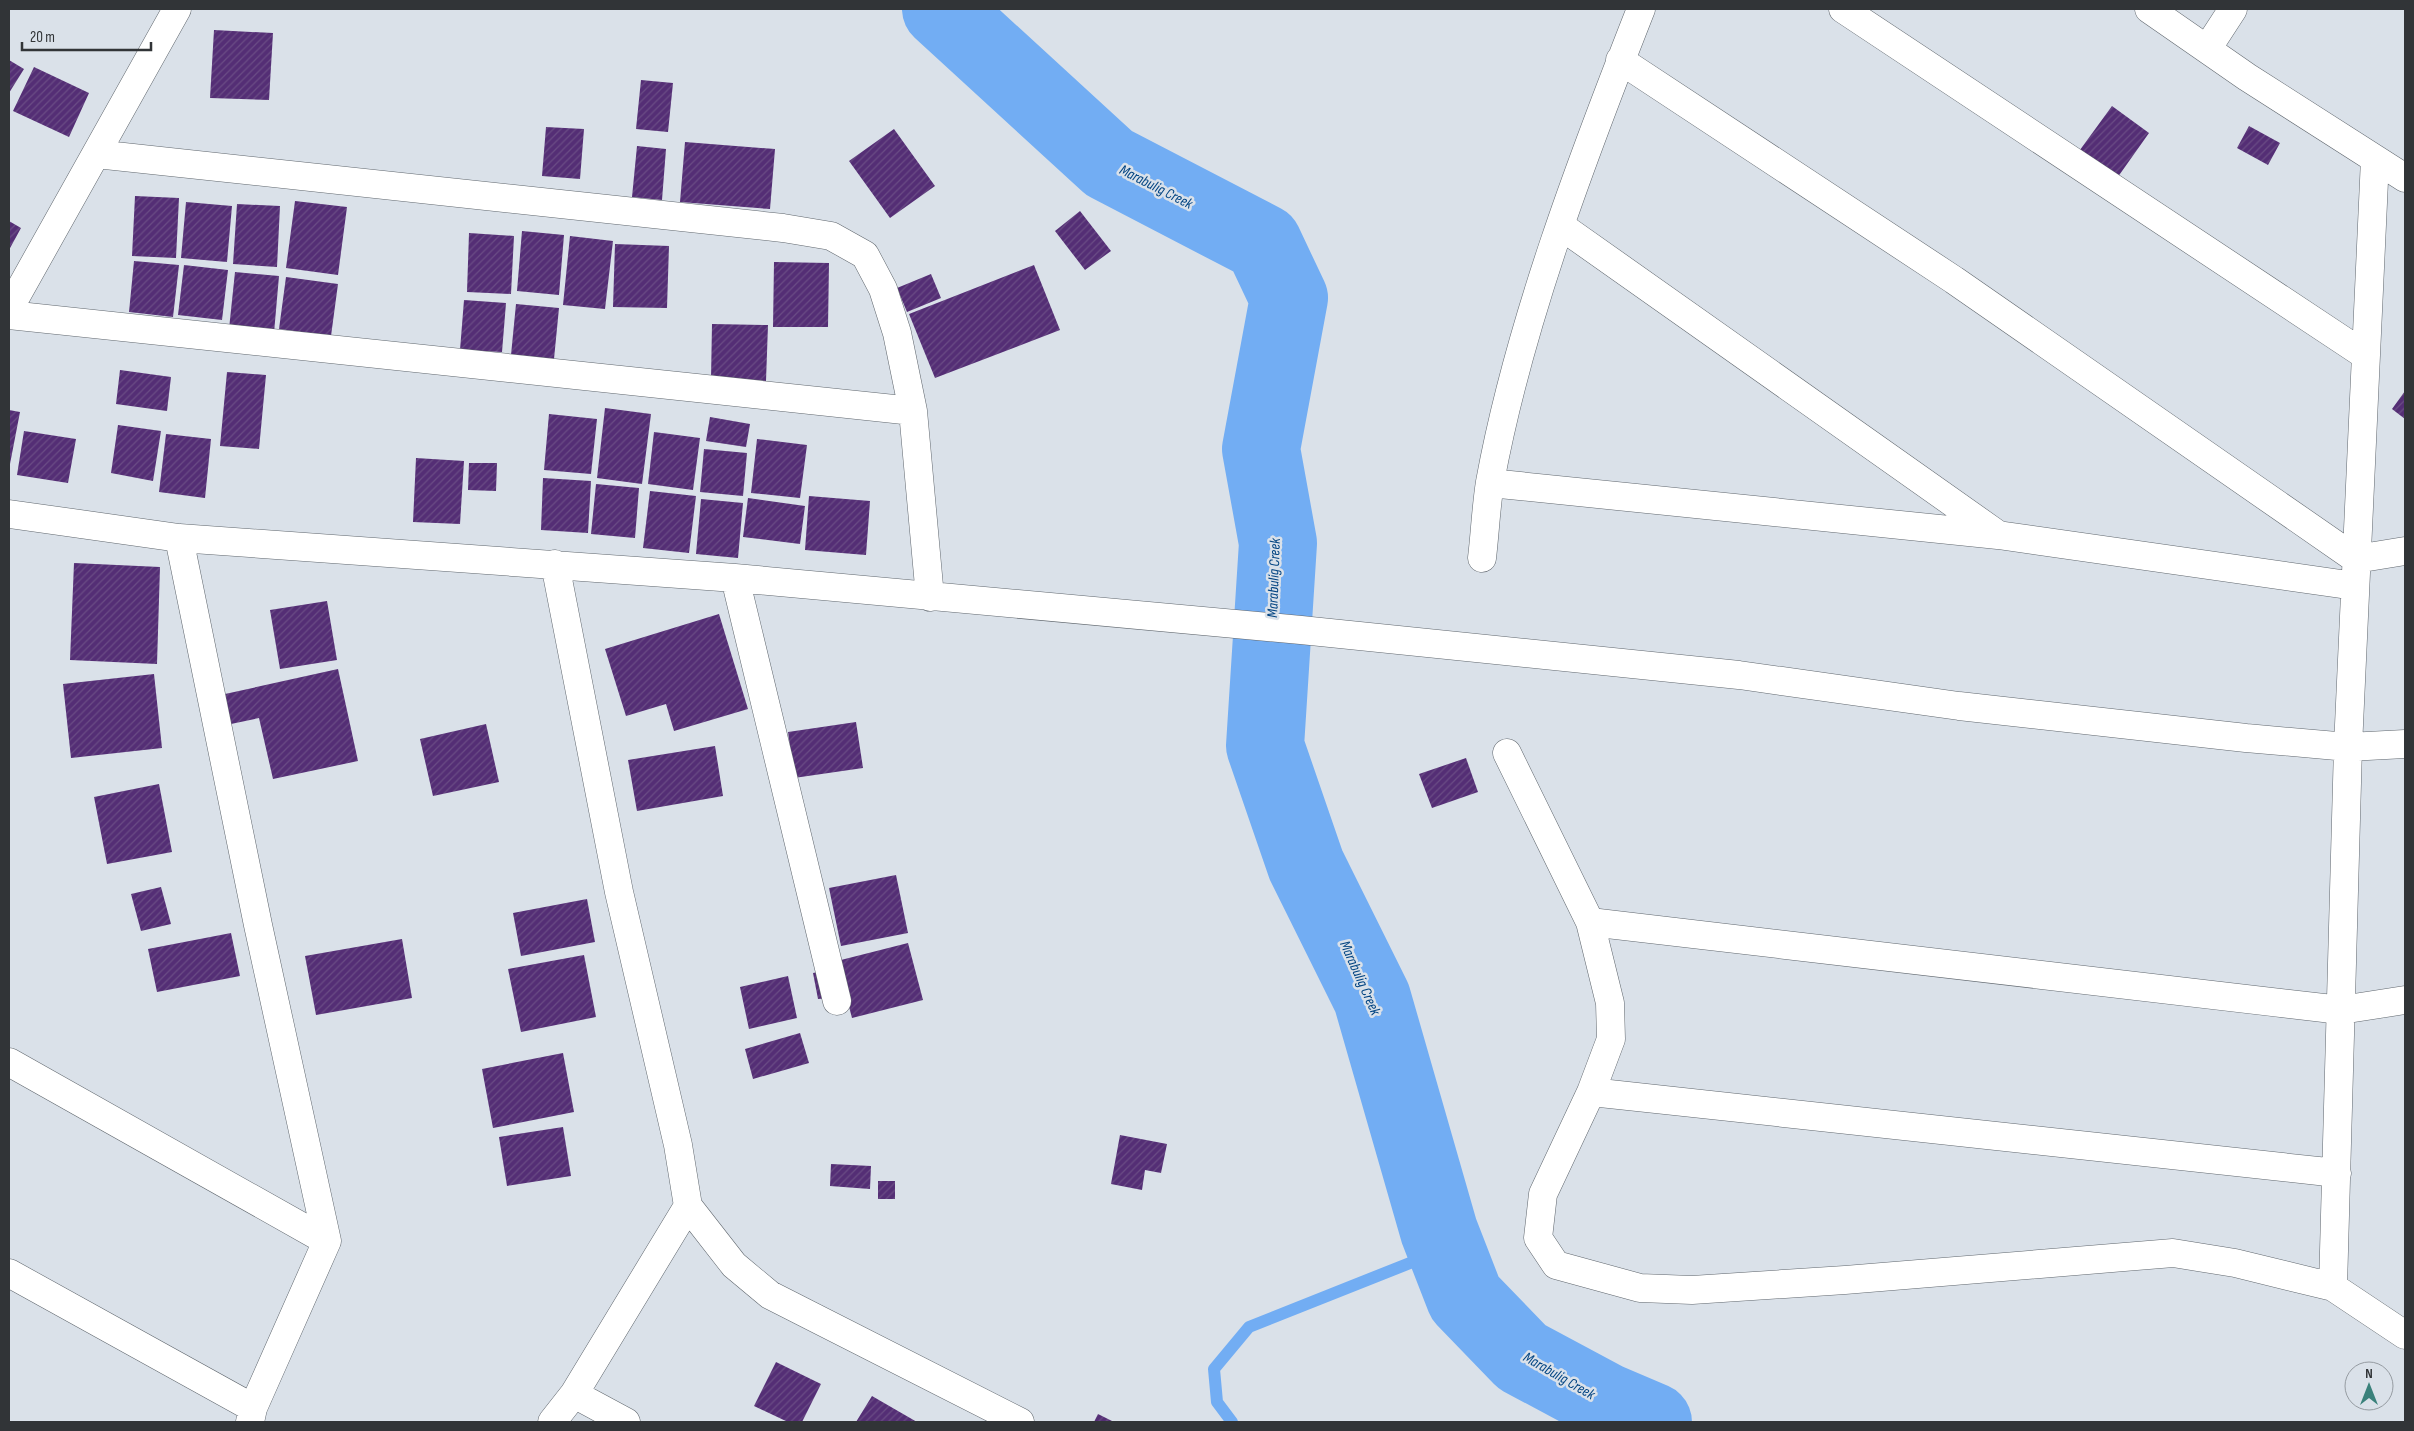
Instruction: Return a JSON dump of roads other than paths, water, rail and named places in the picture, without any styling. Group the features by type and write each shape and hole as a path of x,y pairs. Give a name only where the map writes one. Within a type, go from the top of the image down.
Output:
{"street":[{"path":"9,310 177,9"},
{"path":"1482,558 1490,483 1521,350 1561,226 1620,60 1641,9"},
{"path":"1843,9 2365,355"},
{"path":"2149,9 2247,78 2405,178"},
{"path":"2206,49 2233,9"},
{"path":"1620,60 1954,280 2356,559 2405,551"},
{"path":"96,154 774,227 831,236 865,255 883,289 897,333 913,411 930,597"},
{"path":"2333,1287 2348,747 2375,159"},
{"path":"1561,226 1998,535"},
{"path":"9,315 913,411"},
{"path":"1490,483 1998,535 2355,586"},
{"path":"9,514 179,538 735,578 1301,630 1739,675 1959,706 2094,722 2348,747 2405,744"},
{"path":"9,1273 252,1415 327,1240 258,925 179,538"},
{"path":"555,564 619,892 678,1145 688,1206 734,1266 770,1295 1020,1422"},
{"path":"735,578 838,1001"},
{"path":"1507,753 1590,922 1610,1003 1612,1039 1591,1092 1543,1194 1538,1238 1556,1265 1640,1288 1692,1290 2173,1253 2235,1263 2333,1287 2405,1335"},
{"path":"1590,922 2341,1010 2405,1000"},
{"path":"9,1062 327,1240"},
{"path":"1591,1092 2337,1173"},
{"path":"552,1422 574,1394 688,1206"},
{"path":"574,1394 626,1422"}],"waterway":[{"name":"Marabulig Creek","path":"941,9 1109,163 1263,243 1289,298 1261,449 1278,543 1265,746 1306,865 1372,998 1439,1231 1465,1298 1522,1357 1606,1402 1653,1422"},
{"name":"Marabulig Creek","path":"1232,1422 1217,1402 1214,1369 1249,1327 1420,1259 1439,1231"}]}
